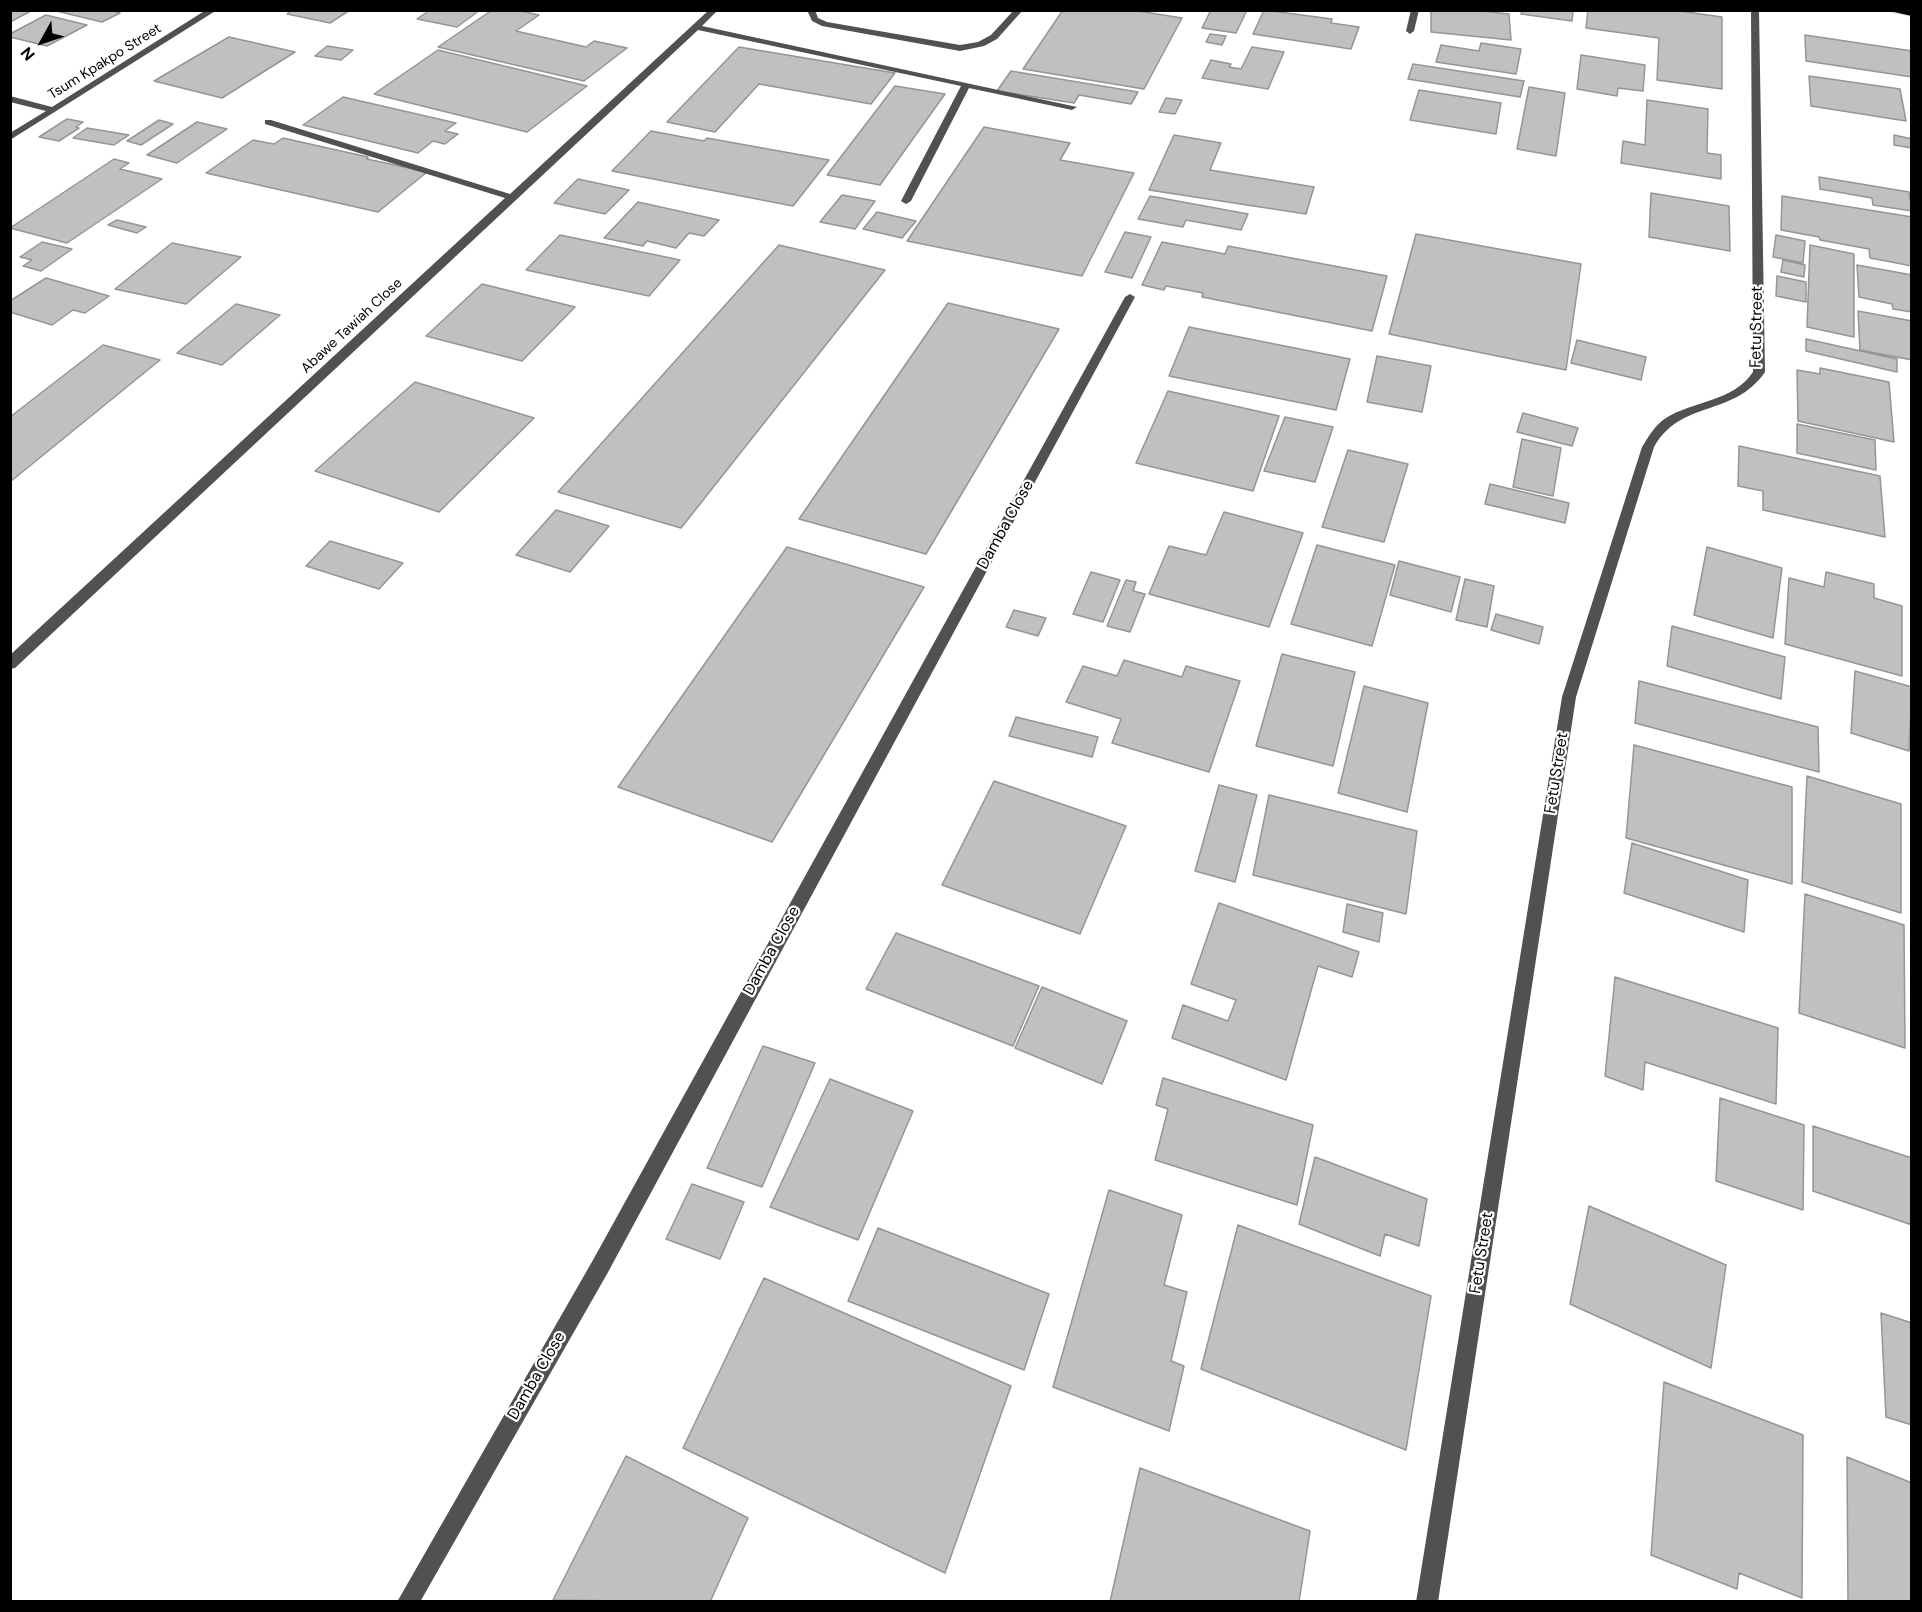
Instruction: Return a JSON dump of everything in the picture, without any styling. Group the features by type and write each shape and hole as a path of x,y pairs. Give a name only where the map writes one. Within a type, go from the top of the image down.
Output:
{"highway":[{"path":"1890,10 1911,13"}],"street":[{"name":"Tsum Kpakpo Street","path":"10,137 213,10"},
{"name":"Abawe Tawiah Close","path":"10,664 714,10"},
{"path":"811,10 815,19 825,24 960,48 978,46 994,40 1020,10"},
{"path":"1410,31 1415,10"},
{"name":"Fetu Street","path":"1428,1602 1569,697 1648,447 1658,430 1676,418 1738,393 1754,383 1759,372 1755,10"},
{"path":"696,27 1072,107"},
{"path":"906,201 966,86"},
{"path":"10,99 54,110"},
{"path":"268,122 511,197"},
{"name":"Damba Close","path":"408,1602 600,1267 1130,297"}],"building":[{"path":"10,10 33,10 10,22"},
{"path":"52,10 109,10 120,13 102,22"},
{"path":"292,10 350,10 330,23 287,14"},
{"path":"430,10 480,10 457,27 417,19"},
{"path":"492,10 517,10 539,15 516,31 586,47 594,41 627,48 584,81 438,47"},
{"path":"1063,10 1132,10 1182,18 1144,89 1023,69"},
{"path":"1211,10 1247,10 1236,33 1202,28"},
{"path":"1264,10 1332,19 1331,23 1359,27 1351,49 1253,34"},
{"path":"1431,10 1474,10 1509,14 1511,40 1431,32"},
{"path":"1522,10 1565,10 1573,12 1572,21 1521,14"},
{"path":"1588,10 1672,10 1722,17 1722,89 1657,80 1659,38 1586,28"},
{"path":"46,15 87,25 47,46 10,37 10,34"},
{"path":"1210,34 1226,36 1222,45 1206,42"},
{"path":"1805,35 1912,51 1912,77 1806,61"},
{"path":"229,37 295,52 222,98 154,81"},
{"path":"1481,43 1521,49 1516,74 1436,62 1441,45 1479,51"},
{"path":"327,46 353,50 341,60 315,56"},
{"path":"739,47 895,73 871,104 759,84 715,132 667,122"},
{"path":"1252,47 1284,52 1268,89 1202,78 1211,60 1231,64 1229,67 1241,69"},
{"path":"438,50 587,86 527,132 374,94"},
{"path":"1581,55 1645,65 1643,91 1618,88 1617,96 1577,89"},
{"path":"1413,64 1524,81 1520,97 1408,79"},
{"path":"1011,71 1138,92 1131,104 1079,95 1074,103 997,91"},
{"path":"1809,76 1900,89 1906,121 1811,106"},
{"path":"895,86 945,94 880,185 827,175"},
{"path":"1529,87 1565,93 1556,156 1517,149"},
{"path":"1419,90 1501,103 1496,134 1410,120"},
{"path":"343,97 456,123 445,131 458,134 445,144 433,141 418,153 303,125"},
{"path":"1166,98 1182,100 1175,114 1159,112"},
{"path":"1647,100 1708,109 1707,153 1721,155 1721,179 1621,163 1623,141 1645,145"},
{"path":"67,119 83,122 76,127 79,128 59,141 39,137"},
{"path":"159,120 173,124 141,145 127,141"},
{"path":"197,122 227,129 177,163 147,155"},
{"path":"984,127 1070,143 1060,160 1134,173 1082,276 907,241"},
{"path":"87,128 129,135 114,145 73,138"},
{"path":"651,131 704,141 707,138 829,160 793,206 612,171"},
{"path":"1174,135 1221,143 1210,170 1314,187 1306,214 1149,190"},
{"path":"1894,135 1912,139 1912,148 1894,145"},
{"path":"283,138 427,172 378,212 206,173 253,140 274,144"},
{"path":"114,159 129,163 120,169 162,179 67,243 10,228"},
{"path":"1819,177 1909,192 1912,211 1873,205 1872,198 1820,189"},
{"path":"578,179 629,190 605,214 554,203"},
{"path":"1651,193 1729,206 1730,251 1649,237"},
{"path":"842,195 875,201 855,229 820,222"},
{"path":"1150,196 1248,214 1241,230 1186,220 1183,227 1138,219"},
{"path":"1782,196 1912,217 1912,266 1870,258 1869,249 1781,230"},
{"path":"638,202 719,220 704,236 689,233 676,248 647,241 643,246 604,238"},
{"path":"877,212 916,221 902,238 863,229"},
{"path":"117,220 146,227 137,233 108,225"},
{"path":"1125,232 1151,237 1132,278 1105,272"},
{"path":"1416,234 1581,264 1566,370 1389,334"},
{"path":"560,235 680,260 649,296 526,270"},
{"path":"1776,235 1805,241 1803,263 1773,257"},
{"path":"42,242 72,249 41,271 23,266 32,260 20,257"},
{"path":"1162,242 1225,254 1228,246 1387,276 1372,331 1202,297 1203,293 1166,286 1164,290 1142,285"},
{"path":"172,243 241,257 186,304 115,289"},
{"path":"779,245 885,270 681,528 558,492"},
{"path":"1810,245 1854,254 1854,337 1807,327"},
{"path":"1783,260 1805,265 1804,277 1781,272"},
{"path":"1857,265 1912,275 1912,312 1893,309 1892,304 1859,297"},
{"path":"1777,276 1806,282 1806,302 1776,296"},
{"path":"46,278 109,296 85,313 73,310 52,325 10,312 10,301"},
{"path":"482,284 575,307 522,361 426,336"},
{"path":"948,303 1059,329 926,554 799,519"},
{"path":"236,304 280,315 222,365 177,353"},
{"path":"1858,311 1912,321 1912,360 1860,350"},
{"path":"1189,327 1350,359 1336,410 1169,376"},
{"path":"1806,339 1897,359 1897,372 1806,351"},
{"path":"1577,340 1646,357 1641,380 1571,363"},
{"path":"103,345 160,360 10,482 10,417"},
{"path":"1377,356 1431,366 1422,412 1367,402"},
{"path":"1820,368 1889,382 1894,442 1798,421 1797,370 1820,374"},
{"path":"415,382 534,418 439,512 315,471"},
{"path":"1168,391 1279,416 1253,491 1136,463"},
{"path":"1523,413 1578,428 1572,446 1517,432"},
{"path":"1285,417 1333,427 1315,482 1264,471"},
{"path":"1797,424 1875,440 1876,470 1797,453"},
{"path":"1522,439 1561,448 1553,496 1513,487"},
{"path":"1739,446 1880,476 1885,537 1763,510 1763,491 1738,486"},
{"path":"1348,450 1408,464 1384,542 1322,527"},
{"path":"1490,484 1569,503 1565,523 1485,504"},
{"path":"556,510 609,526 570,572 516,555"},
{"path":"1224,512 1303,533 1269,627 1149,594 1169,546 1206,555"},
{"path":"330,541 403,563 379,589 306,566"},
{"path":"1317,545 1395,565 1372,646 1291,624"},
{"path":"787,547 924,587 772,842 618,787"},
{"path":"1707,547 1782,568 1773,638 1694,615"},
{"path":"1399,561 1460,577 1451,612 1390,595"},
{"path":"1091,572 1120,580 1103,622 1073,614"},
{"path":"1826,572 1874,584 1874,598 1902,606 1902,676 1785,644 1789,578 1824,587"},
{"path":"1465,579 1494,586 1487,627 1456,620"},
{"path":"1126,580 1136,582 1133,591 1145,594 1130,632 1107,626"},
{"path":"1014,610 1046,618 1038,636 1006,627"},
{"path":"1496,614 1543,627 1539,644 1491,630"},
{"path":"1672,626 1785,657 1781,699 1667,666"},
{"path":"1282,654 1355,672 1333,766 1256,746"},
{"path":"1124,660 1182,677 1186,666 1240,681 1209,772 1112,743 1121,719 1066,702 1083,666 1117,676"},
{"path":"1855,671 1912,687 1909,751 1851,733"},
{"path":"1639,681 1818,727 1819,772 1635,723"},
{"path":"1364,686 1428,703 1407,812 1338,793"},
{"path":"1016,717 1098,737 1092,757 1009,736"},
{"path":"1634,745 1792,787 1792,884 1626,838"},
{"path":"1807,776 1901,804 1901,913 1802,882"},
{"path":"994,781 1126,826 1080,934 942,885"},
{"path":"1219,785 1257,795 1235,882 1195,871"},
{"path":"1269,795 1417,831 1406,914 1253,875"},
{"path":"1632,843 1748,880 1744,932 1624,893"},
{"path":"1805,894 1904,925 1905,1048 1799,1013"},
{"path":"1219,903 1359,952 1352,977 1318,966 1286,1080 1172,1038 1183,1005 1228,1021 1236,1000 1191,984"},
{"path":"1347,904 1383,913 1379,942 1343,932"},
{"path":"896,933 1039,986 1013,1046 866,989"},
{"path":"1615,977 1778,1028 1776,1104 1645,1062 1643,1090 1605,1076"},
{"path":"1042,987 1127,1021 1102,1084 1015,1048"},
{"path":"763,1046 815,1063 762,1187 707,1168"},
{"path":"1163,1078 1313,1125 1297,1205 1155,1160 1168,1109 1156,1105"},
{"path":"830,1079 913,1111 858,1240 770,1207"},
{"path":"1720,1098 1804,1125 1803,1210 1716,1181"},
{"path":"1813,1126 1912,1158 1912,1225 1813,1191"},
{"path":"1315,1157 1427,1199 1419,1246 1385,1234 1380,1256 1299,1224"},
{"path":"692,1184 744,1202 720,1259 666,1239"},
{"path":"1109,1190 1182,1215 1164,1285 1187,1292 1171,1361 1184,1366 1169,1431 1053,1387"},
{"path":"1589,1206 1726,1265 1711,1368 1570,1304"},
{"path":"1238,1225 1431,1296 1406,1450 1201,1369"},
{"path":"878,1228 1049,1294 1024,1370 848,1301"},
{"path":"764,1278 1011,1386 945,1573 683,1448"},
{"path":"1881,1313 1912,1323 1912,1425 1886,1417"},
{"path":"1664,1382 1803,1435 1802,1598 1739,1573 1737,1589 1651,1555"},
{"path":"626,1456 748,1518 710,1602 553,1600"},
{"path":"1847,1457 1912,1483 1912,1602 1848,1602"},
{"path":"1140,1468 1310,1531 1299,1602 1110,1602"}]}
